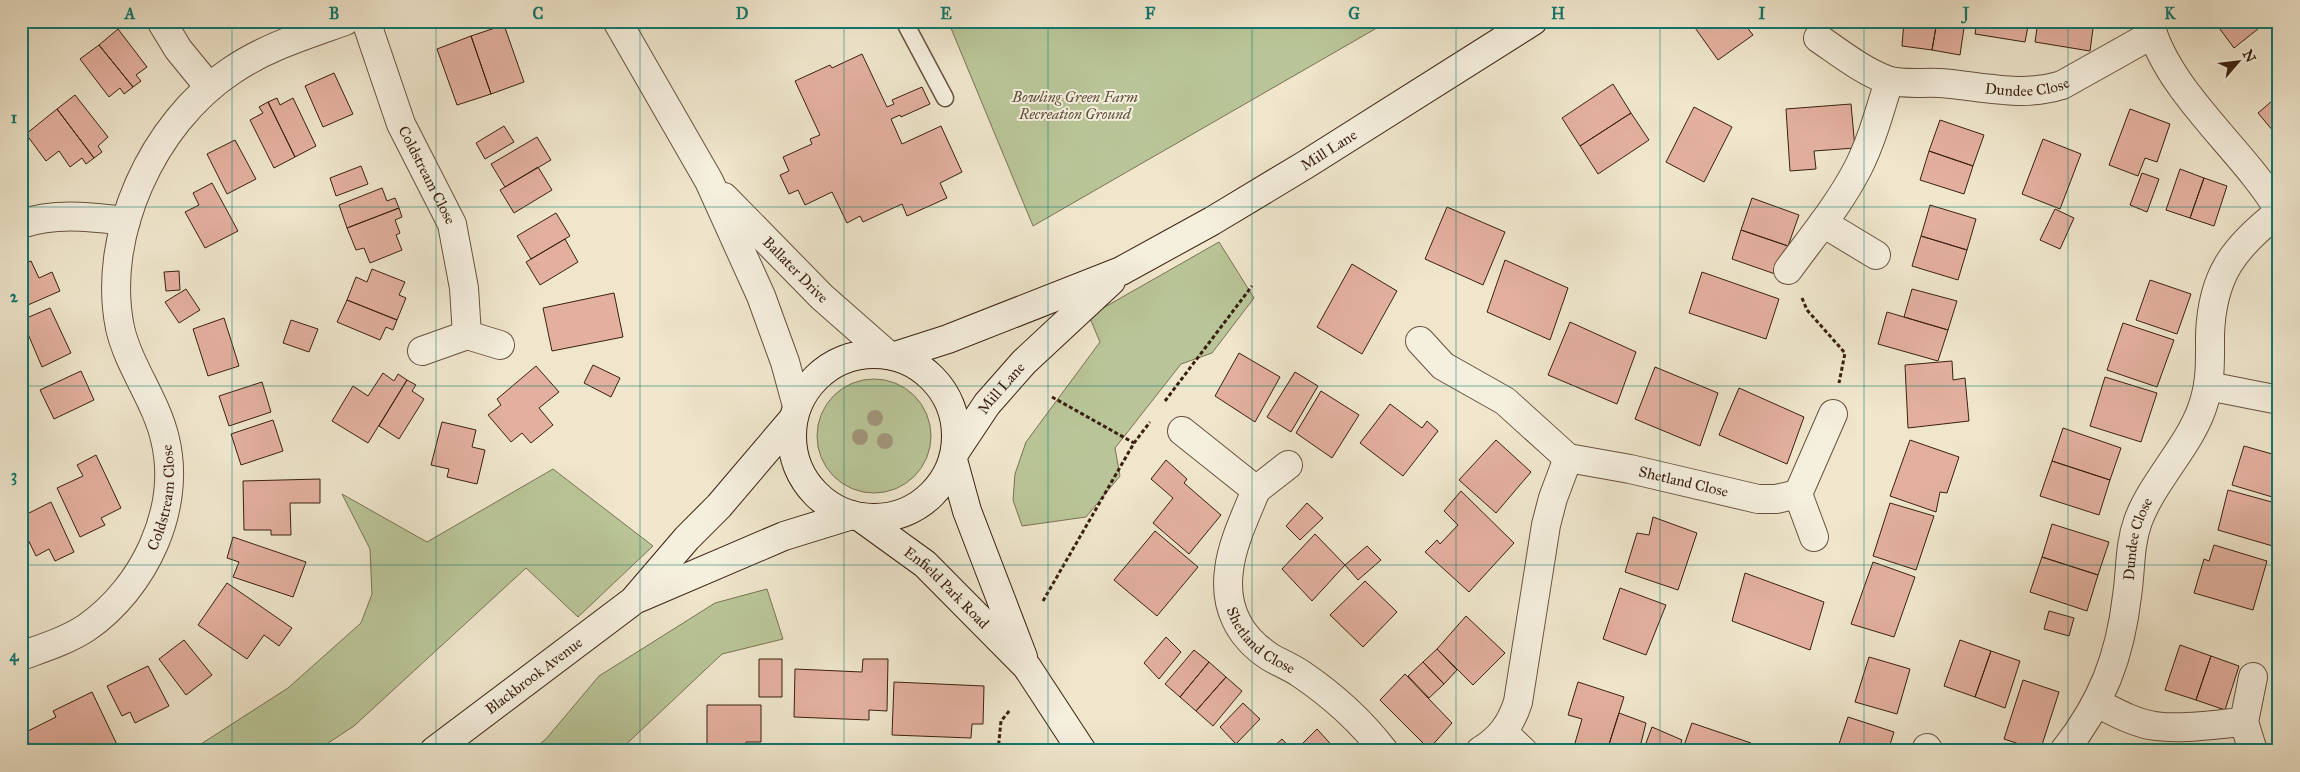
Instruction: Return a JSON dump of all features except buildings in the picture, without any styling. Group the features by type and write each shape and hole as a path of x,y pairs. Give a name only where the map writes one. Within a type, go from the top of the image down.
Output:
{"street":[{"path":"161,21 178,49 209,87"},
{"name":"Coldstream Close","path":"21,656 62,641 86,628 108,611 142,566 160,531 166,502 169,471 165,440 154,409 131,359 121,329 116,301 116,272 126,222 139,183 168,132 209,87 231,70 261,54 293,39 345,21"},
{"name":"Coldstream Close","path":"366,21 401,124 452,224 464,288 467,335"},
{"name":"Ballater Drive","path":"617,21 709,181 762,296 785,362 795,412"},
{"name":"Mill Lane","path":"892,355 948,339 1121,271 1212,221 1305,165 1533,21"},
{"name":"Dundee Close","path":"1818,38 1853,63 1889,81 1946,83 2016,92 2048,89 2077,78 2151,28 2159,51 2170,71 2255,174 2279,211 2258,228 2236,250 2226,264 2219,280 2211,318 2208,386 2204,404 2195,423 2144,506 2138,522 2129,564 2124,624 2109,678 2097,703 2064,751"},
{"path":"1788,270 1822,223 1858,167 1878,118 1889,81"},
{"name":"Ballater Drive","path":"709,181 817,292 892,355"},
{"path":"21,224 52,217 82,216 126,222"},
{"path":"1822,223 1876,256"},
{"name":"Mill Lane","path":"954,456 987,404 1024,362 1121,271"},
{"path":"422,351 467,335 500,345"},
{"path":"1420,341 1443,366 1505,401 1568,458 1553,498 1546,525 1518,702 1512,718 1503,732 1480,751"},
{"path":"892,355 918,366 937,382 950,403 956,427 954,456 943,482 927,499 907,512 884,518 856,516 829,505 811,488 798,467 792,443 795,412 808,386 824,370 843,359 858,356 892,355"},
{"path":"2208,386 2279,400"},
{"name":"Blackbrook Avenue","path":"434,751 633,601 687,538 719,506 795,412"},
{"path":"1814,537 1798,494 1833,414"},
{"path":"1182,431 1256,490 1288,465"},
{"name":"Enfield Park Road","path":"954,456 974,529 1028,668"},
{"name":"Shetland Close","path":"1568,458 1630,469 1758,499 1798,494"},
{"name":"Shetland Close","path":"1256,490 1237,538 1229,568 1228,593 1234,618 1249,639 1269,656 1300,673 1354,715 1384,751"},
{"name":"Blackbrook Avenue","path":"633,601 784,536 856,516"},
{"name":"Enfield Park Road","path":"856,516 925,564 1028,668 1082,751"},
{"path":"2252,751 2244,722 2253,677"},
{"path":"2097,703 2134,720 2154,726 2175,727 2244,722"},
{"path":"1503,732 1523,751"}],"lane":[{"path":"904,21 945,98"}],"path":[{"path":"1788,270 1807,310 1845,353 1833,414"},
{"path":"1160,409 1252,286"},
{"path":"1052,397 1134,443"},
{"path":"1043,601 1134,443 1154,416"},
{"path":"998,751 1001,721 1010,710"}],"green space":[{"name":"Bowling Green Farm Recreation Ground","path":"948,21 1389,21 1033,226"},
{"path":"1219,242 1254,298 1212,353 1181,364 1115,448 1120,476 1086,517 1022,526 1013,500 1015,474 1026,442 1100,342 1089,316"},
{"path":"874,379 896,383 906,388 922,404 927,414 931,436 927,458 922,468 906,484 896,489 874,493 852,489 842,484 826,468 821,458 817,436 821,414 826,404 842,388 852,383"},
{"path":"553,469 653,546 578,617 526,568 354,726 316,751 204,751 201,744 288,688 361,623 372,594 370,549 342,494 427,542"},
{"path":"767,589 783,639 722,654 619,751 531,751 546,739 599,676 715,603"}]}
